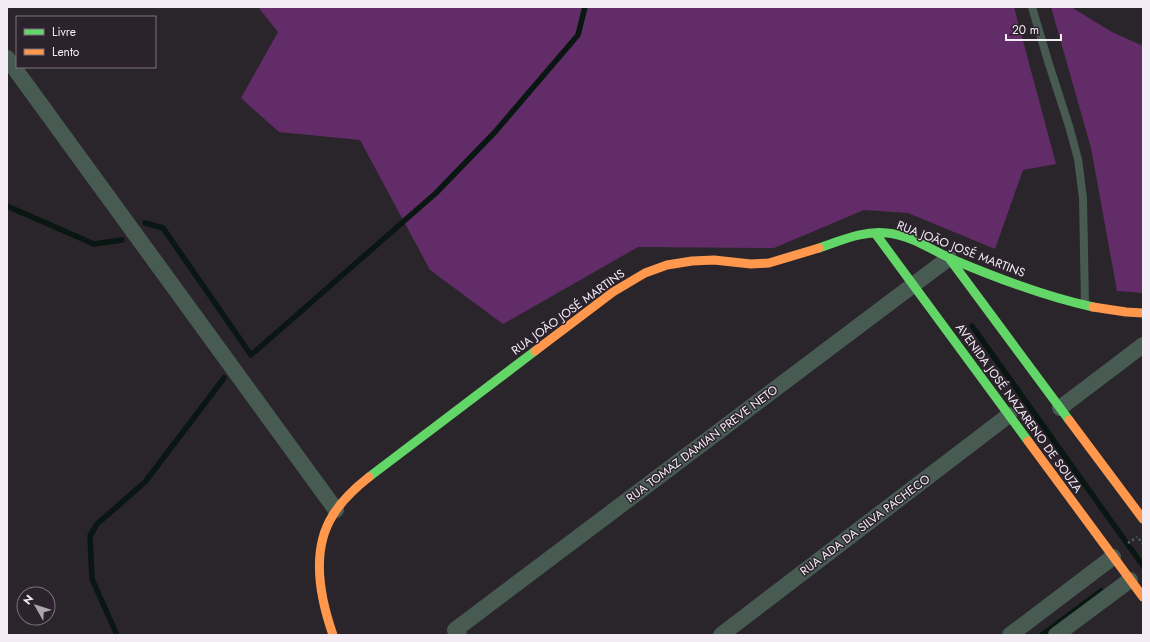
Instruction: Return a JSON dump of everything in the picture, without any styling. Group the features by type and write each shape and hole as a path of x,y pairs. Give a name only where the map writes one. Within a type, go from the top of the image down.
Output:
{"main road":[{"name":"RUA JOÃO JOSÉ MARTINS","path":"333,635 322,601 319,564 321,545 327,525 336,510 352,492 370,476 409,446 613,292 646,273 667,265 692,261 714,260 751,264 769,263 860,236 875,233 889,233 918,243 949,258 1014,284 1085,306 1143,313"},
{"name":"AVENIDA JOSÉ NAZARENO DE SOUZA","path":"875,233 1143,597"},
{"path":"949,258 1143,519"}],"street":[{"path":"7,58 336,510"},
{"name":"RUA TOMAZ DAMIAN PREVE NETO","path":"457,633 949,258"},
{"path":"1060,408 1143,345"},
{"name":"RUA ADA DA SILVA PACHECO","path":"720,635 1010,416"},
{"path":"1010,635 1114,557"},
{"path":"1056,635 1130,580"}],"lane":[{"path":"1032,7 1078,159 1083,205 1085,306"}],"shaded area":[{"path":"258,7 1014,7 1056,164 1023,170 995,249 908,213 864,210 774,248 638,247 503,324 430,270 360,140 279,132 241,98 278,32"},
{"path":"1051,7 1071,7 1112,32 1143,46 1143,293 1117,291 1091,148"}],"waterway":[{"path":"145,223 163,228 251,355 436,193 495,132 578,35 585,7"},
{"path":"7,206 94,244 122,240"},
{"path":"972,326 1143,566"},
{"path":"117,635 92,579 90,536 97,524 145,482 224,378"},
{"path":"1042,635 1101,591"}],"traffic: fast":[{"path":"819,248 844,239 870,233 878,232 896,234 913,240 954,260 1005,281 1040,293 1093,307"},
{"path":"875,233 1028,441"},
{"path":"949,258 1069,420"},
{"path":"369,477 535,351"}],"traffic: slow":[{"path":"535,351 613,292 645,273 667,265 692,261 714,260 751,264 769,263 819,248"},
{"path":"1093,307 1143,313"},
{"path":"1069,420 1143,519"},
{"path":"1028,441 1143,597"},
{"path":"333,635 328,621 321,590 319,559 321,544 326,529 340,504 369,477"}]}
